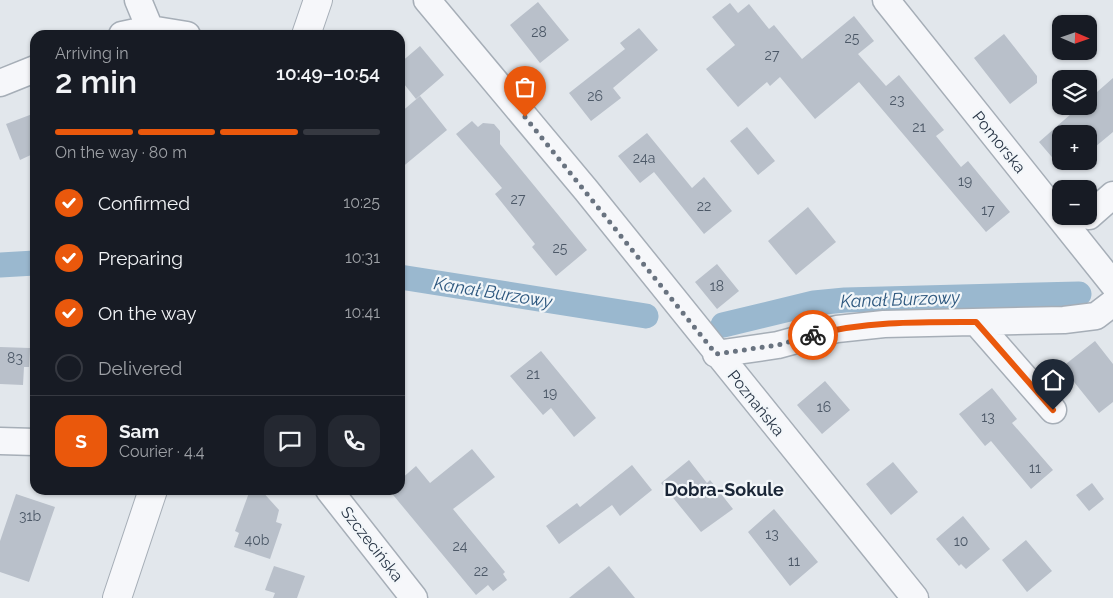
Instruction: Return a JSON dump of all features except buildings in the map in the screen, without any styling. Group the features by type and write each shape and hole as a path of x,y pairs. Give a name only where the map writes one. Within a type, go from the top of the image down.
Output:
{"street":[{"path":"138,0 150,29"},
{"path":"308,30 318,0"},
{"name":"Poznańska","path":"427,0 586,190 716,354 915,598"},
{"name":"Pomorska","path":"886,0 1052,186"},
{"path":"145,30 163,30"},
{"path":"0,83 30,71"},
{"path":"1097,209 1113,196"},
{"name":"Pomorska","path":"1085,225 1113,284"},
{"path":"716,354 778,345 837,329 884,324 1064,320 1096,316 1113,303"},
{"path":"976,322 1053,410"},
{"path":"0,441 30,442"},
{"path":"117,598 151,495"},
{"name":"Szczecińska","path":"333,495 414,598"}],"waterway":[{"name":"Kanał Burzowy","path":"0,265 30,263"},
{"name":"Kanał Burzowy","path":"405,278 646,316"},
{"name":"Kanał Burzowy","path":"723,325 814,303 845,300 1079,294"}],"way so far":[{"path":"525,117 586,190 716,354 778,345 813,335"}],"district":[{"name":"Dobra-Sokule","path":"724,489"}],"route":[{"path":"813,335 837,329 884,324 976,322 1053,410"}]}
